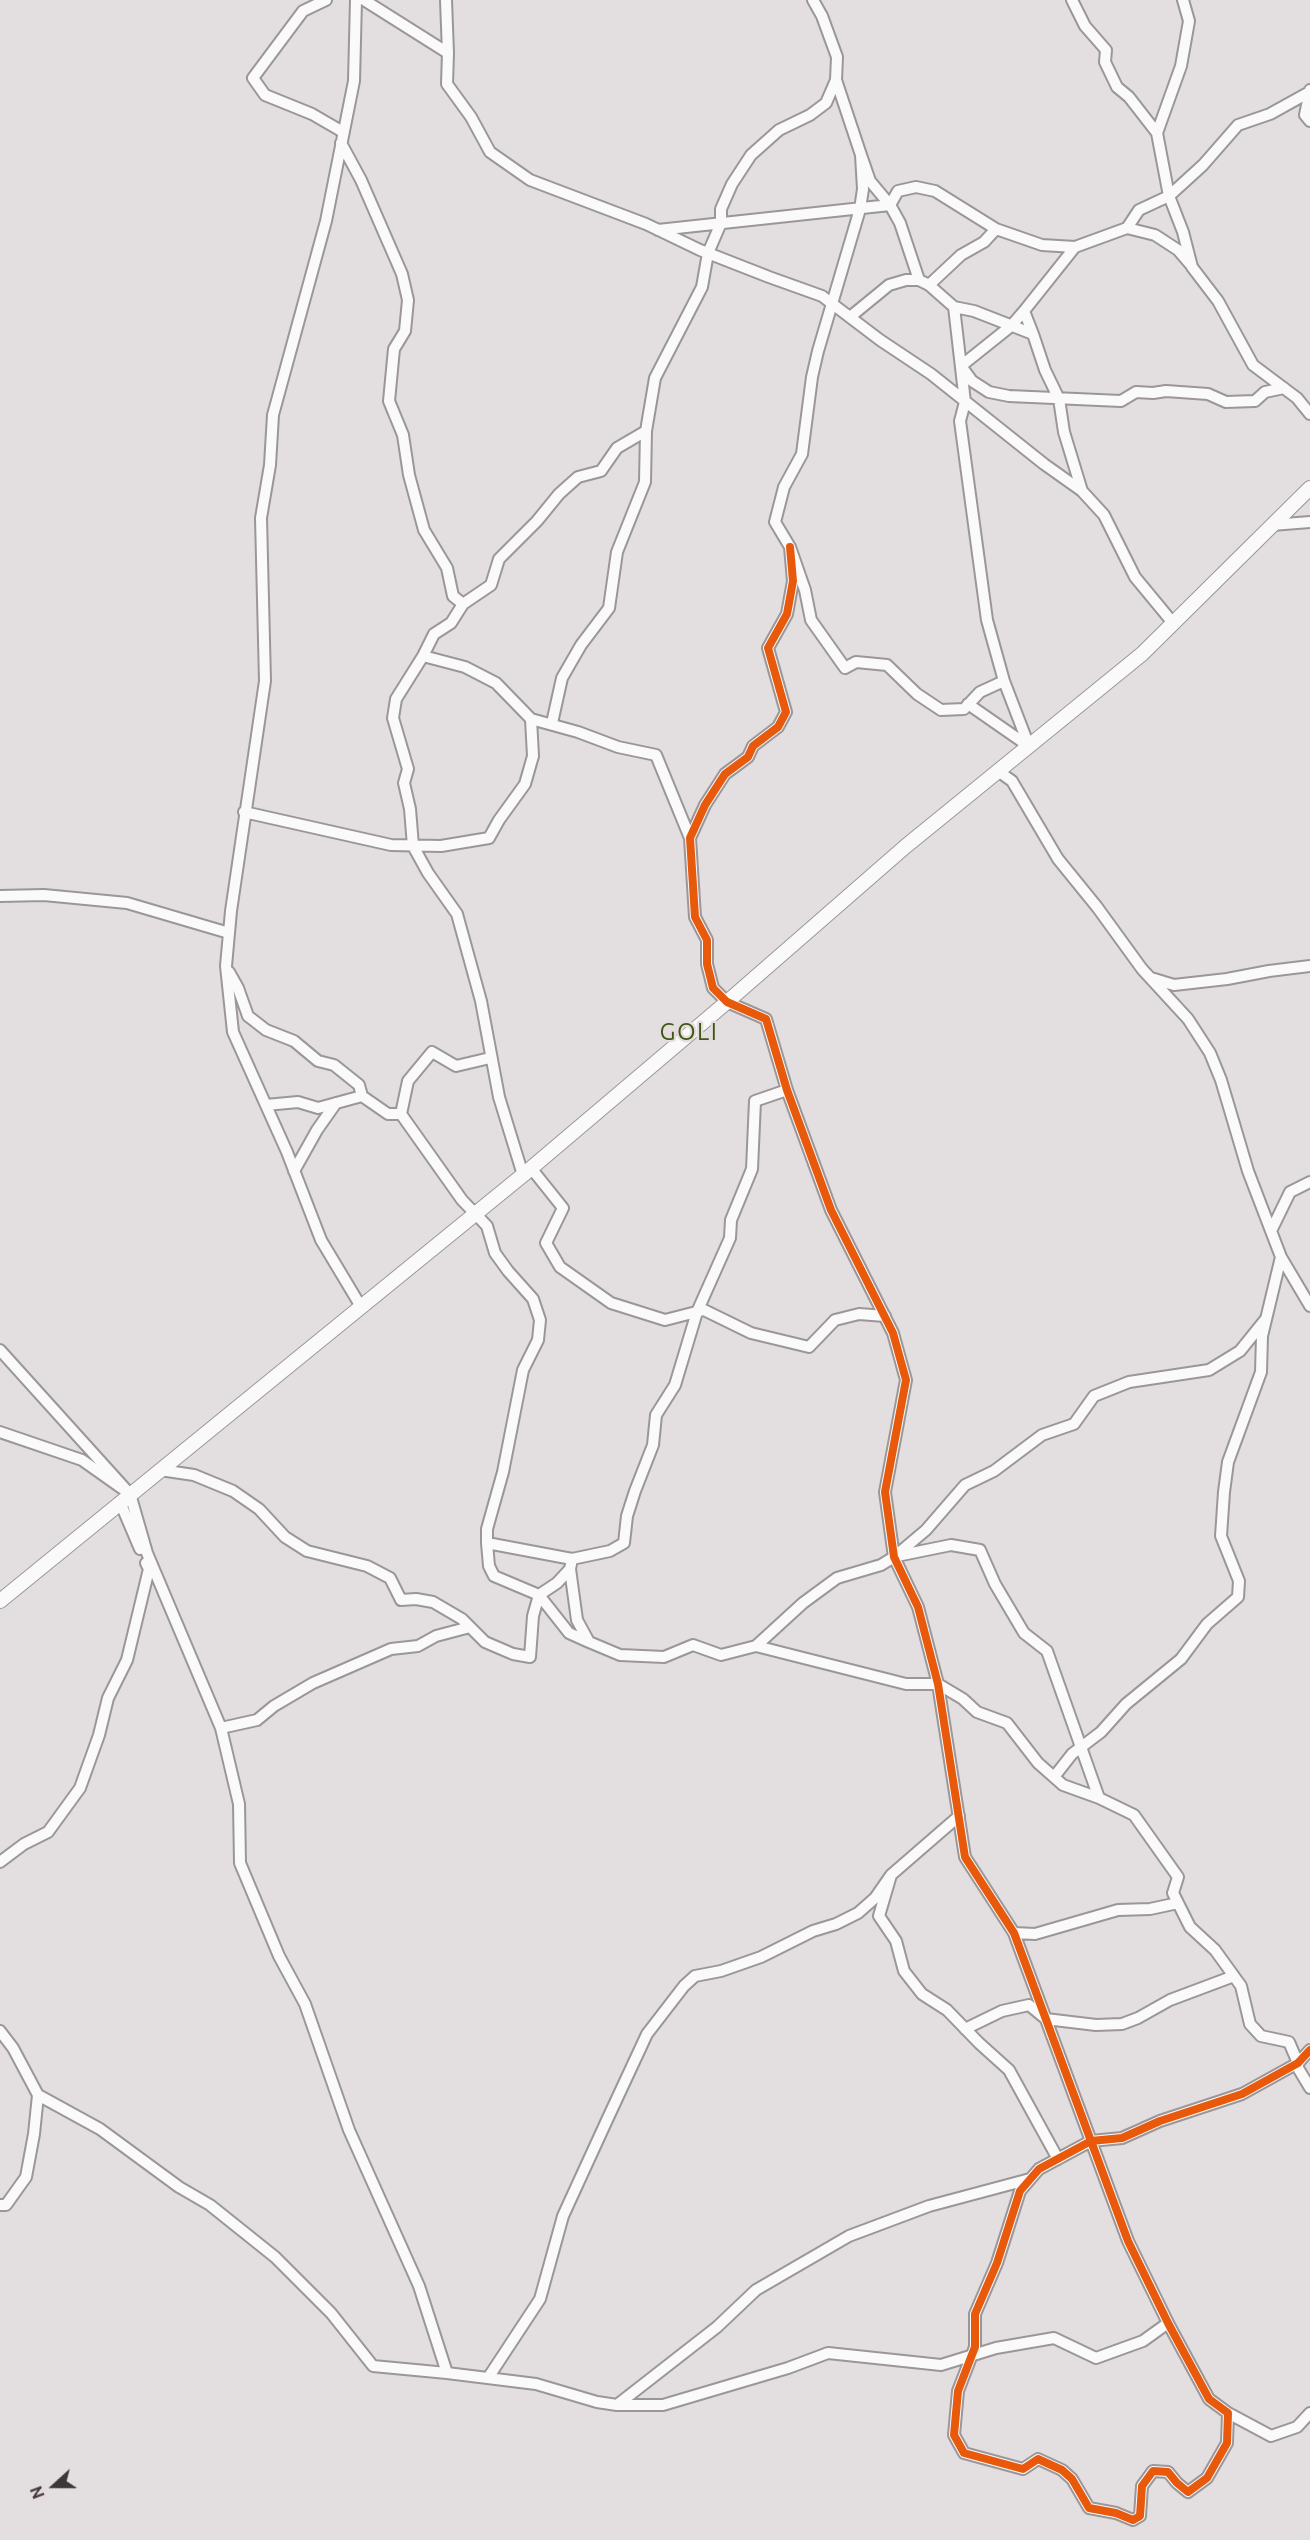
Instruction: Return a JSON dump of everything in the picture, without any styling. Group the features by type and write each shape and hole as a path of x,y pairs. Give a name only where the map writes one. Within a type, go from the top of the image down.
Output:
{"main road":[{"path":"0,1600 526,1171 727,1002 906,846 1142,654 1310,488"}],"street":[{"path":"326,0 303,11 253,78 265,95 312,114 342,137 402,274 408,300 405,331 394,349 390,401 403,435 409,475 424,530 447,568 453,596 462,604"},
{"path":"356,0 354,81 326,221 273,415 270,465 261,518 265,681 244,812 226,966 233,1032 294,1171 321,1240 360,1305"},
{"path":"364,0 448,53"},
{"path":"446,0 447,84 471,117 490,152 530,180 658,230 708,253 822,296 931,374 1082,491 1104,515 1135,577 1173,623"},
{"path":"813,0 822,15 837,57 836,80 870,181 890,205 900,223 919,280"},
{"path":"1072,0 1085,26 1106,50 1105,62 1117,87 1129,97 1157,133 1168,196 1183,232 1192,267"},
{"path":"1157,133 1181,66 1189,21 1183,0"},
{"path":"552,723 562,678 581,645 609,608 617,552 645,482 646,431 656,378 702,287 708,253 721,223 721,209 732,184 751,155 779,130 810,115 826,103 836,80"},
{"path":"1309,91 1305,115 1310,121"},
{"path":"1127,228 1139,210 1168,196 1203,165 1238,125 1270,114 1309,91"},
{"path":"861,155 860,209 812,377 802,454 784,487 776,522 790,547 805,590 812,620 845,668 856,662 887,665 917,694 941,710 964,709 980,692 1004,681"},
{"path":"890,205 898,191 916,187 935,191 996,229 1042,245 1076,247 1127,228 1155,235 1178,250 1218,301 1253,365 1297,398 1310,414"},
{"path":"658,230 890,205"},
{"path":"929,285 961,255 984,243 996,229"},
{"path":"961,366 1011,326 1076,247"},
{"path":"850,317 889,285 906,280 919,280 929,285 954,307 974,311 1033,334"},
{"path":"954,307 965,402 960,421 987,620 1004,681 1029,746"},
{"path":"1024,310 1045,370 1059,399 1064,432 1082,491"},
{"path":"961,366 972,381 989,392 1010,396 1121,401 1136,392 1166,391 1208,394 1226,402 1255,400 1265,392 1284,388"},
{"path":"646,431 617,448 601,471 578,477 559,494 537,521 499,559 491,585 462,604 451,623 434,634 396,699 393,718 408,769 404,783 410,809 413,846 428,873 457,914 481,1001 499,1097 526,1171 563,1208 546,1243 560,1266 611,1303 664,1320 704,1310 751,1333 809,1347 835,1320 859,1314 885,1316"},
{"path":"1272,525 1310,522"},
{"path":"690,838 705,805 725,774 748,757 753,746 778,727 786,712 768,648 787,614 793,581 790,547"},
{"path":"423,656 465,667 496,683 531,719 552,723 618,747 656,755 690,838 695,917 707,940 707,964 713,988 727,1002 766,1019 787,1090 831,1210 893,1333 906,1380 885,1492 894,1557 918,1607 938,1684 965,1857 1014,1933 1128,2241 1168,2323 1209,2399 1228,2413 1271,2436 1298,2427 1310,2413"},
{"path":"968,704 1029,746"},
{"path":"244,812 391,845 441,846 489,838 525,784 532,756 531,719"},
{"path":"998,771 1012,781 1058,859 1149,977 1188,1019 1210,1053 1270,1231 1281,1257 1310,1306"},
{"path":"0,896 44,896 127,903 229,933"},
{"path":"226,966 238,988 248,1016 266,1030 294,1041 318,1061 334,1065 359,1085 362,1096 388,1114 401,1114"},
{"path":"1149,977 1174,985 1310,966"},
{"path":"490,1058 456,1066 432,1052 408,1081 401,1114 419,1143 487,1226 495,1254 533,1299 540,1320 538,1340 523,1370 502,1472 487,1529 489,1566 494,1576 539,1595 569,1633 620,1655 664,1657 693,1645 721,1655 756,1646 803,1603 837,1578 881,1565 894,1557 926,1530 965,1485 994,1471 1042,1435 1074,1424 1094,1396 1129,1383 1209,1370 1240,1351 1265,1320"},
{"path":"487,1543 571,1564 610,1551 624,1543 627,1516 653,1445 656,1416 675,1385 697,1312 730,1238 731,1220 752,1169 755,1101 787,1090"},
{"path":"266,1105 298,1102 318,1108 362,1096"},
{"path":"294,1171 336,1103"},
{"path":"1270,1231 1290,1192 1310,1182"},
{"path":"1054,1777 1072,1754 1101,1732 1126,1704 1181,1659 1208,1623 1238,1597 1239,1581 1221,1536 1224,1492 1228,1462 1261,1372 1265,1320 1281,1257"},
{"path":"1,1352 125,1498 221,1728 239,1804 240,1863 279,1956 305,2004 349,2130 419,2286 447,2373"},
{"path":"0,1432 82,1460 125,1498 149,1569 127,1660 108,1698 99,1735 80,1788 48,1832 24,1844 0,1862"},
{"path":"160,1470 194,1475 233,1491 259,1509 285,1537 307,1551 367,1566 390,1578 401,1600 416,1599 434,1602 462,1619 485,1642 513,1654 530,1657 533,1616 539,1595 558,1583 571,1564"},
{"path":"894,1557 951,1545 980,1550 995,1584 1024,1633 1047,1651 1100,1798"},
{"path":"571,1564 577,1620 589,1642"},
{"path":"221,1728 257,1720 274,1706 313,1683 391,1649 418,1646 436,1636 470,1627"},
{"path":"756,1646 906,1684 938,1684 963,1699 977,1712 1007,1723 1038,1763 1063,1785 1100,1798 1134,1815 1178,1877 1173,1893 1190,1927 1215,1950 1241,1986 1250,2024 1261,2036 1289,2042 1298,2068 1310,2088"},
{"path":"488,2378 540,2299 563,2216 647,2034 684,1986 695,1976 721,1971 761,1957 813,1931 836,1924 858,1913 875,1898 891,1875 959,1816"},
{"path":"891,1875 879,1916 896,1941 904,1971 922,1994 947,2010 1010,2070 1058,2159"},
{"path":"1014,1933 1035,1934 1118,1910 1150,1909 1178,1903"},
{"path":"965,2029 1002,2011 1029,2005 1046,2019 1096,2025 1122,2024 1170,2000 1234,1976"},
{"path":"0,2031 13,2048 38,2095 26,2177 6,2205 0,2205"},
{"path":"1228,2413 1227,2443 1207,2478 1188,2492 1168,2472 1153,2471 1142,2486 1140,2516 1133,2520 1116,2513 1089,2508 1072,2479 1062,2470 1038,2459 1023,2469 964,2453 954,2435 958,2391 975,2348 975,2314 996,2264 1020,2191 1039,2169 1091,2141 1122,2138 1160,2121 1231,2098 1298,2063 1310,2050"},
{"path":"38,2095 100,2128 179,2187 210,2205 275,2257 331,2313 373,2366 536,2384 597,2402 617,2405 663,2405 788,2368 828,2353 941,2365 972,2354 1054,2337 1096,2358 1143,2341 1168,2323"},
{"path":"617,2405 717,2327 756,2290 849,2236 929,2206 1030,2179"}],"cycle path":[{"path":"790,547 793,581 787,614 768,648 786,712 778,727 753,746 748,757 725,774 705,805 690,838 695,917 707,940 707,964 713,988 727,1002 766,1019 787,1090 831,1210 893,1333 906,1380 885,1492 894,1557 918,1607 938,1684 965,1857 1014,1933 1091,2141 1128,2241 1168,2323 1209,2399 1228,2413 1227,2443 1207,2478 1188,2492 1168,2472 1153,2471 1142,2486 1140,2516 1133,2520 1116,2513 1089,2508 1072,2479 1062,2470 1038,2459 1023,2469 964,2453 954,2435 958,2391 975,2347 975,2314 997,2263 1020,2191 1039,2169 1091,2141 1122,2138 1160,2121 1242,2094 1298,2063 1310,2050"}],"district":[{"name":"GOLI","path":"689,1032"}]}
